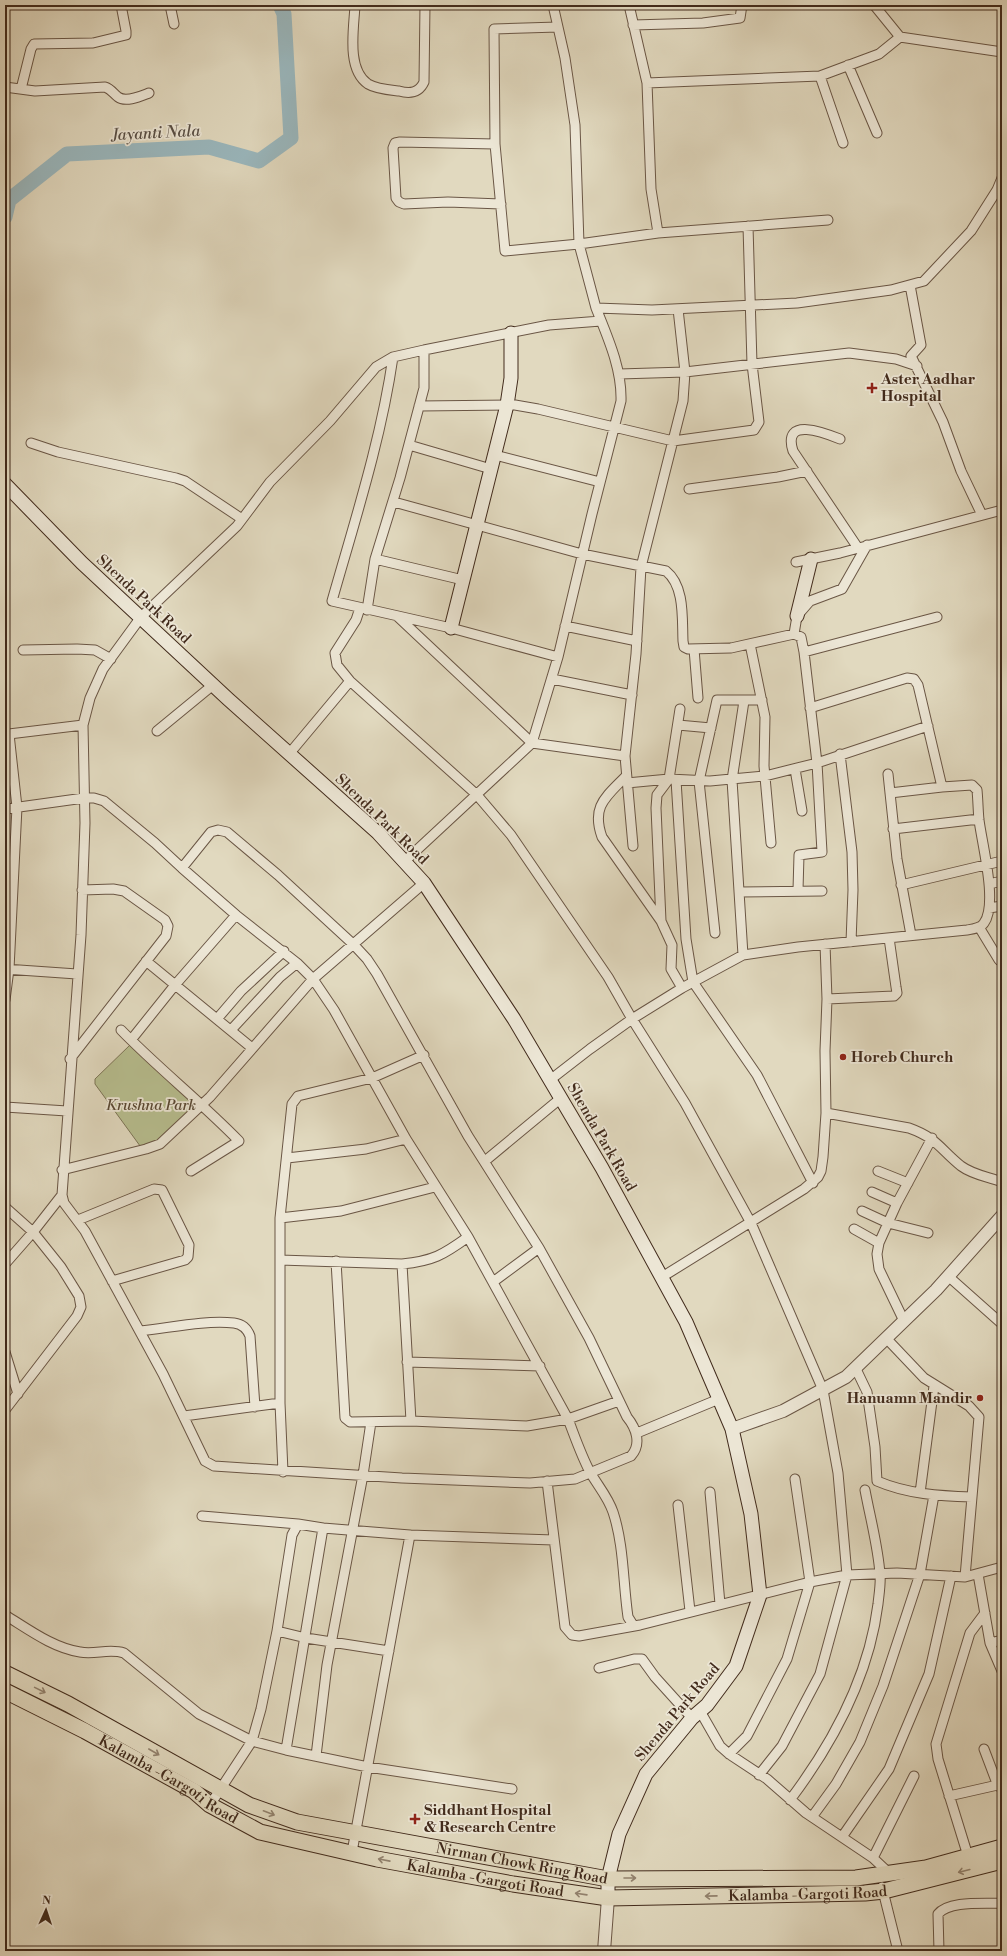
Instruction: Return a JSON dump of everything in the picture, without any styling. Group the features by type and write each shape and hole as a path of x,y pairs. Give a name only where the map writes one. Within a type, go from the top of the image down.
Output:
{"main road":[{"path":"451,628 507,405 511,378 511,333"},
{"name":"Shenda Park Road","path":"5,484 82,563 213,685 378,833 424,883 514,1019 602,1168 686,1322 732,1429 751,1514 760,1595 736,1666 707,1705 696,1714 646,1774 619,1834 608,1878 608,1898"},
{"path":"797,616 811,559"},
{"name":"Nirman Chowk Ring Road","path":"5,1673 68,1704 249,1805 272,1815 297,1822 608,1878 856,1878 926,1868 1002,1847"},
{"name":"Kalamba -Gargoti Road","path":"5,1691 85,1731 194,1791 210,1805 260,1832 513,1884 608,1898 857,1894 884,1891 1002,1861"}],"street":[{"path":"21,89 31,49 34,44 93,43 126,36 121,5"},
{"path":"170,5 174,24"},
{"path":"355,5 355,64 360,77 369,85 406,93 415,92 421,89 424,82 425,5"},
{"path":"405,861 532,743 558,657 582,554 621,401 622,387 619,374 596,308 579,244 575,125 565,58 553,5"},
{"path":"628,5 647,83 651,189 658,233"},
{"path":"633,25 703,23 740,18 742,5"},
{"path":"874,5 900,37 1002,52"},
{"path":"558,27 494,29 495,144 506,251 579,244 658,233 828,220"},
{"path":"647,83 820,76 879,54 900,37"},
{"path":"848,65 877,133"},
{"path":"820,76 843,143"},
{"path":"5,87 51,91 105,87 117,96 124,99 149,93"},
{"path":"495,144 395,143 396,198 399,202 404,204 448,202 501,204"},
{"path":"596,308 652,310 802,302 891,290 924,281 971,231 997,190 1002,178"},
{"path":"419,406 507,405 538,409 673,441 754,430 758,422 752,364 748,226"},
{"path":"910,285 921,345 912,356 943,422 962,471 982,515"},
{"path":"633,846 625,756 637,641 641,567 683,401 685,372 678,309"},
{"path":"182,868 211,832 218,830 227,832 278,876 354,945 367,959 378,974 468,1136 539,1248 589,1338 619,1402 637,1433 636,1451 631,1456 575,1479 530,1483 282,1472 214,1466 205,1461 184,1416 140,1331 78,1220 64,1203 62,1195 66,1111 81,935 84,798 82,725 90,698 103,669 111,659 119,644 141,617 213,551 242,519 270,482 330,421 376,367 393,357 424,350 549,325 601,321"},
{"path":"424,350 424,388 394,502 375,559 364,609 335,653 337,665 350,681 477,795 524,855 608,977 632,1019 686,1103 751,1223 823,1390 838,1472 847,1575 820,1674 782,1746 759,1775"},
{"path":"619,374 685,372 849,353 896,359 917,366"},
{"path":"393,357 387,396 374,455 332,601 451,628 558,657"},
{"path":"840,439 814,429 802,429 791,437 791,444 806,471 858,548"},
{"path":"31,443 58,452 185,481 242,519"},
{"path":"409,445 491,469"},
{"path":"494,455 600,482"},
{"path":"689,489 778,477 806,471"},
{"path":"394,502 477,523 582,554 666,572 673,577 680,596 684,647 688,649 731,648 794,634 801,637 817,762 822,852 799,855 798,890"},
{"path":"796,562 867,546 1002,510"},
{"path":"794,634 797,616 810,601 842,589 867,546"},
{"path":"375,559 463,580"},
{"path":"396,615 532,743 625,756"},
{"path":"804,652 937,617"},
{"path":"565,626 637,641"},
{"path":"750,644 765,717 765,776 771,843"},
{"path":"694,649 698,698"},
{"path":"23,650 94,650 111,659"},
{"path":"810,708 911,678 914,679 918,685 942,787"},
{"path":"552,679 632,695"},
{"path":"289,754 350,681"},
{"path":"157,731 213,685"},
{"path":"715,933 699,781 717,700 762,700"},
{"path":"743,955 732,780 744,701"},
{"path":"680,709 672,779 686,939 693,982 757,1075 813,1182"},
{"path":"5,1000 9,888 15,856 17,807 9,734 82,725"},
{"path":"678,725 711,728"},
{"path":"682,988 671,969 672,945 661,921 602,837 597,823 602,802 626,779 672,779 699,781 732,780 765,776 817,762 928,726"},
{"path":"840,754 852,852 853,890 851,942"},
{"path":"796,768 802,811"},
{"path":"888,774 893,829 901,885 911,935"},
{"path":"661,921 656,800 657,795 672,779"},
{"path":"550,1080 632,1019 682,988 743,955 825,944 967,930 979,927 984,923 989,908 989,884 979,819 977,790 975,786 967,785 942,787 890,793"},
{"path":"5,809 84,798 94,798 104,801 155,843 236,915 298,962 313,979 334,1010 406,1139 468,1237 568,1419 578,1446 591,1473 608,1500 613,1512 619,1535 628,1617 633,1625"},
{"path":"893,829 979,819"},
{"path":"5,856 15,856"},
{"path":"901,885 1002,861"},
{"path":"989,884 1002,881"},
{"path":"62,1170 146,1149 160,1144 202,1105 313,979 424,883"},
{"path":"70,1059 166,936 168,926 165,920 124,891 113,889 82,890"},
{"path":"739,892 822,890"},
{"path":"989,908 1002,906"},
{"path":"131,1040 175,985 236,915"},
{"path":"979,927 1001,961"},
{"path":"827,999 894,996 896,988 889,938"},
{"path":"662,1277 751,1223 813,1182 821,1171 826,1113 825,1052 827,999 825,944"},
{"path":"217,1019 241,991 284,951"},
{"path":"146,961 252,1048"},
{"path":"231,1030 280,977 298,962"},
{"path":"7,969 77,974"},
{"path":"121,1030 239,1140 191,1171"},
{"path":"282,1472 280,1403 280,1218 292,1104 294,1099 298,1096 372,1078 424,1055"},
{"path":"485,1161 561,1098"},
{"path":"5,1107 66,1111"},
{"path":"826,1113 909,1128 932,1138 962,1166 973,1173 1002,1182"},
{"path":"904,1321 879,1269 877,1254 879,1242 897,1204 932,1138"},
{"path":"287,1158 366,1149 406,1139"},
{"path":"878,1171 908,1183"},
{"path":"280,1218 341,1211 435,1187"},
{"path":"78,1220 154,1189 162,1190 189,1245 188,1257 185,1260 112,1281"},
{"path":"872,1192 897,1204"},
{"path":"5,1264 33,1232 62,1195"},
{"path":"5,1207 33,1232 61,1267 79,1296 81,1307 77,1316 5,1410"},
{"path":"862,1210 888,1223 928,1233"},
{"path":"732,1429 783,1411 838,1383 856,1369 948,1276 1002,1216"},
{"path":"854,1229 879,1242"},
{"path":"280,1260 402,1264 419,1262 439,1256 468,1237"},
{"path":"493,1282 539,1248"},
{"path":"336,1261 345,1418 350,1422 411,1421 527,1426 568,1419 619,1402"},
{"path":"402,1264 411,1421"},
{"path":"948,1276 1002,1324"},
{"path":"140,1331 207,1323 234,1323 244,1327 248,1330 250,1336 255,1406"},
{"path":"886,1338 924,1378 934,1386 969,1406 979,1417 965,1577"},
{"path":"5,1352 18,1394"},
{"path":"407,1362 540,1366"},
{"path":"856,1369 867,1392 875,1447 877,1481 889,1486 920,1493 972,1497"},
{"path":"920,1493 934,1386"},
{"path":"637,1433 719,1399"},
{"path":"184,1416 280,1403"},
{"path":"316,1756 332,1641 363,1475 370,1422"},
{"path":"729,1754 747,1736 787,1659 810,1582 795,1478"},
{"path":"547,1481 565,1627 572,1635 579,1636 633,1625 640,1625 690,1611 810,1582 847,1575 920,1574 965,1577 1002,1567"},
{"path":"790,1800 812,1771 835,1733 866,1658 875,1622 880,1574 865,1490"},
{"path":"710,1492 720,1604"},
{"path":"812,1817 836,1784 860,1742 882,1686 920,1574 934,1495"},
{"path":"678,1505 690,1611"},
{"path":"202,1516 298,1524 353,1531 410,1535 554,1540"},
{"path":"210,1805 252,1741 261,1709 277,1631 292,1535 298,1524"},
{"path":"286,1750 306,1638 323,1528"},
{"path":"352,1852 410,1535"},
{"path":"978,1574 990,1643 1002,1671"},
{"path":"842,1837 889,1769 929,1674 951,1576"},
{"path":"968,1856 938,1759 936,1744 970,1633 985,1613"},
{"path":"5,1615 53,1643 69,1650 82,1653 108,1651 124,1653 199,1714 252,1741 368,1768 512,1789"},
{"path":"277,1631 306,1638 389,1651"},
{"path":"990,1643 1002,1640"},
{"path":"599,1668 634,1659 642,1660 655,1678 696,1714 720,1746 729,1754 759,1775 812,1817 873,1858 883,1874 884,1891 898,1951"},
{"path":"949,1796 1000,1785 984,1749"},
{"path":"873,1858 914,1776"},
{"name":"Shenda Park Road","path":"604,1951 608,1898"},
{"path":"939,1951 938,1914 942,1908 954,1905 1002,1903"}],"green space":[{"name":"Krushna Park","path":"130,1045 199,1102 160,1144 143,1150 95,1084 95,1079"}],"waterway":[{"name":"Jayanti Nala","path":"5,217 9,200 67,154 209,147 259,161 291,138 284,14 280,5"}],"place":[{"name":"Aster Aadhar Hospital","path":"872,388"},
{"name":"Horeb Church","path":"843,1057"},
{"name":"Hanuamn Mandir","path":"980,1398"},
{"name":"Siddhant Hospital & Research Centre","path":"415,1819"}]}
